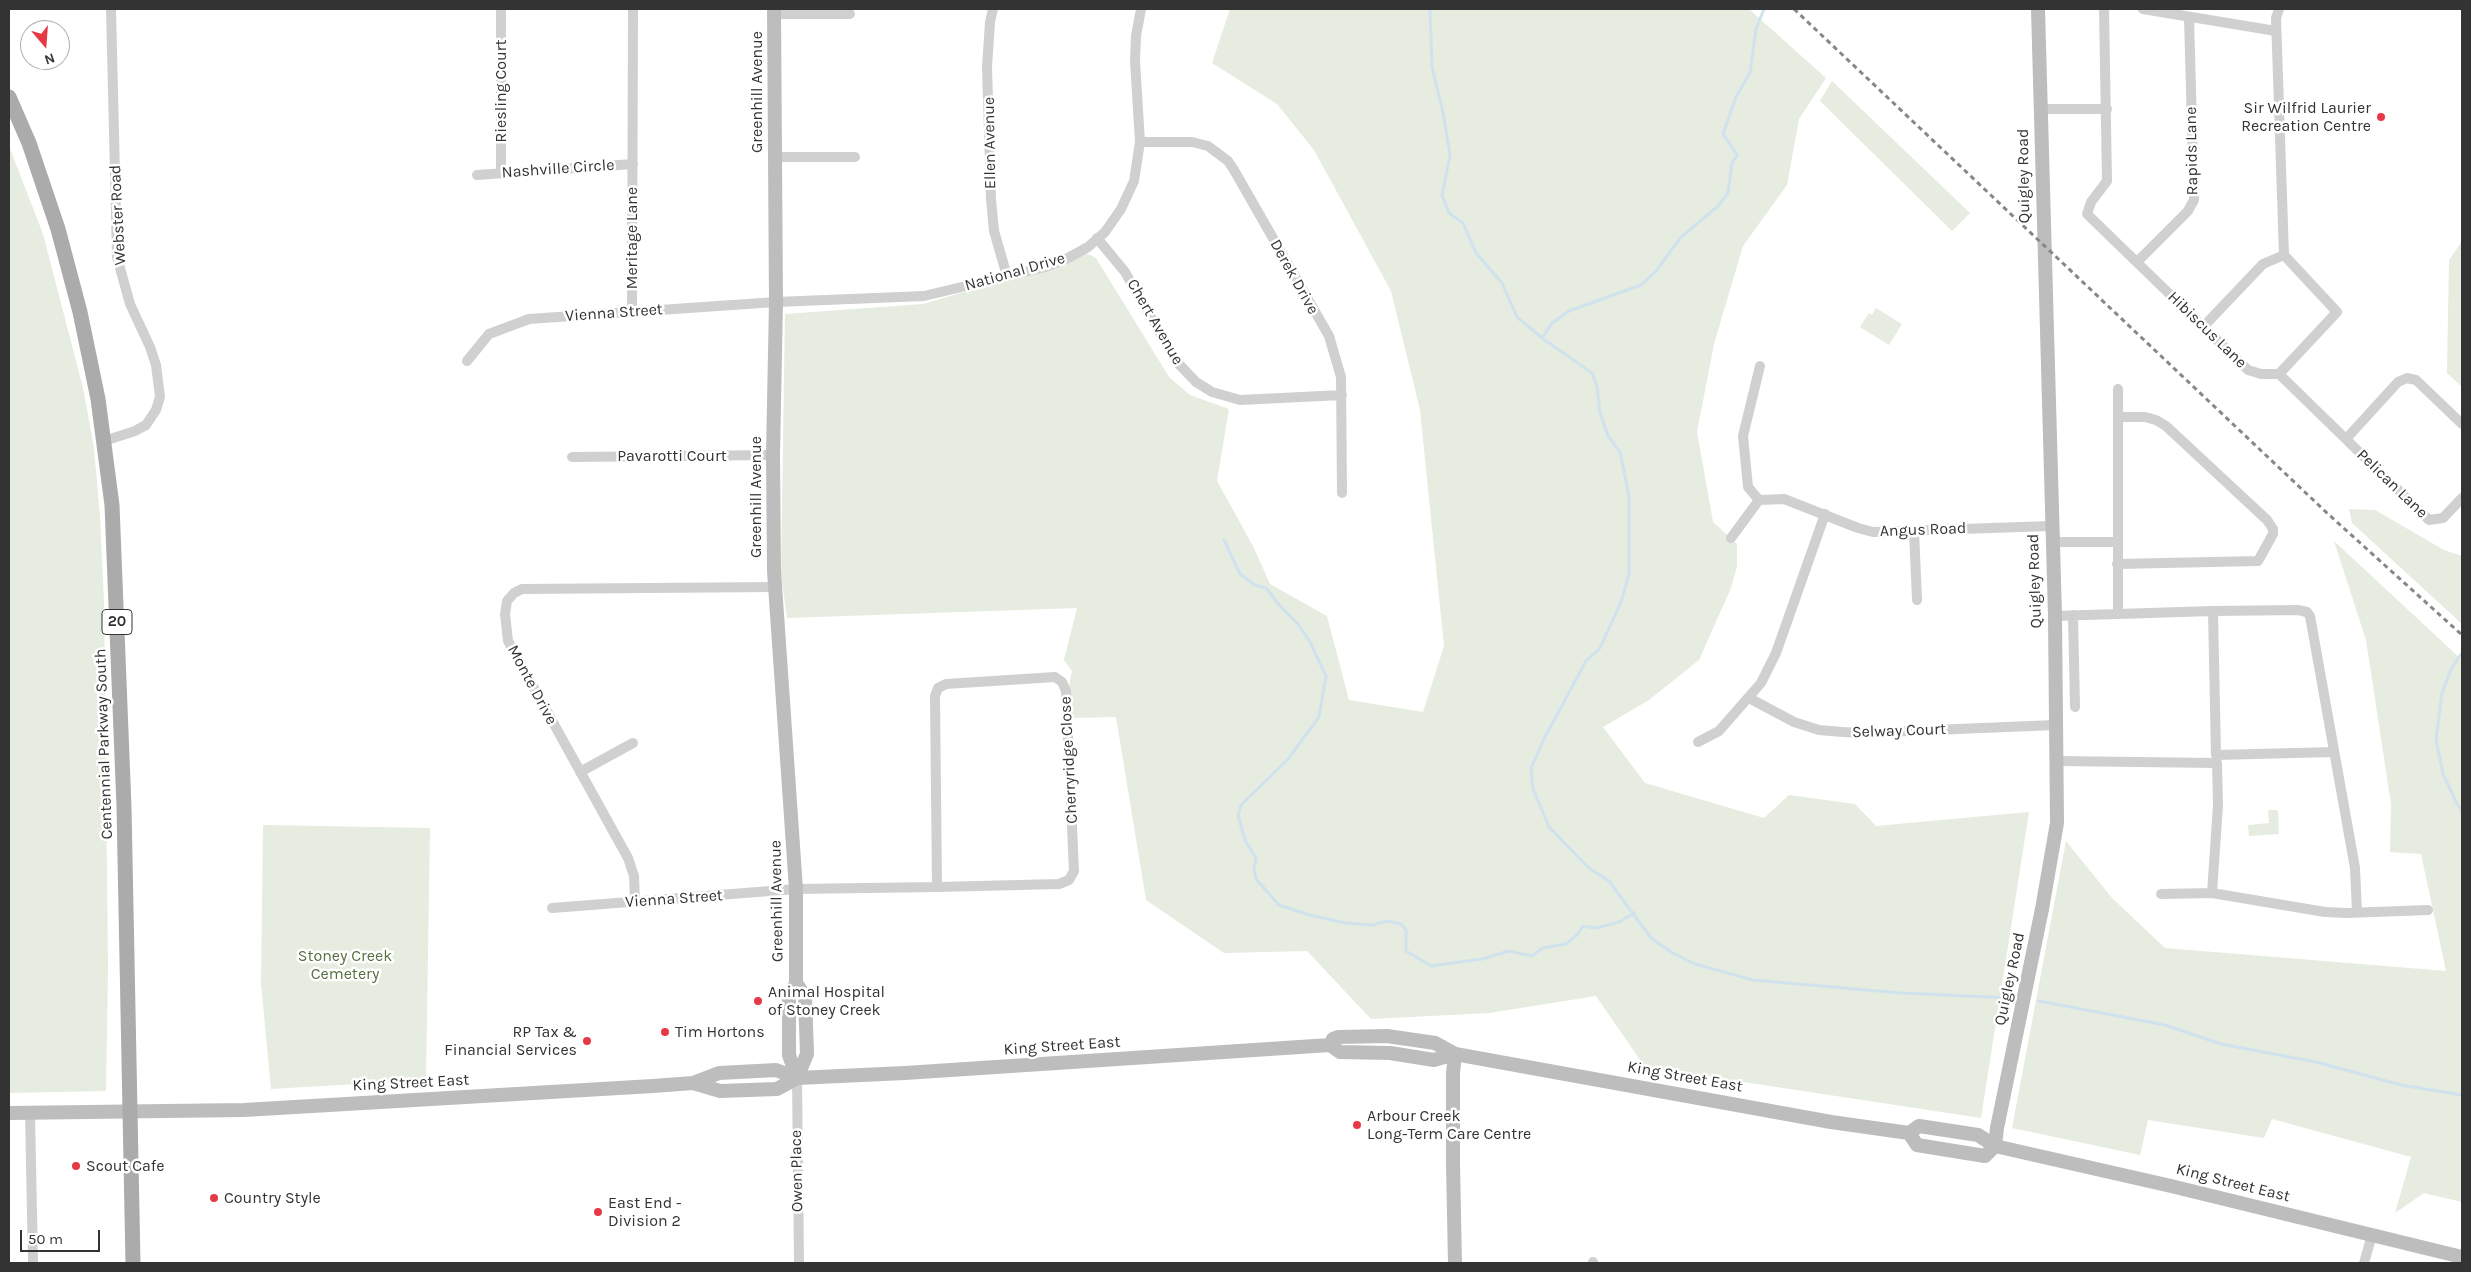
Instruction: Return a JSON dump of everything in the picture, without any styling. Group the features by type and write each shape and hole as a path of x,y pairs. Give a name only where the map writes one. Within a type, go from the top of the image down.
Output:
{"main road":[{"name":"Quigley Road","path":"1995,1146 1996,1128 2042,909 2057,823 2055,616 2038,9"},
{"name":"Greenhill Avenue","path":"774,11 776,302 773,455 775,587 796,890 796,983 805,996 807,1054 797,1078"},
{"name":"Centennial Parkway South","path":"9,97 29,143 58,229 80,312 104,441 112,505 124,807 133,1263"},
{"name":"King Street East","path":"9,1113 244,1110 693,1083 720,1091 768,1089 777,1088 797,1078 924,1072 1330,1045 1332,1039 1338,1037 1387,1036 1435,1043 1456,1054 1831,1122 1909,1133 1919,1126 1978,1135 1995,1146 2171,1186 2462,1257"},
{"path":"1455,1263 1453,1073 1456,1054"},
{"name":"King Street East","path":"1909,1133 1918,1145 1984,1156 1995,1146"}],"street":[{"name":"Webster Road","path":"104,441 135,431 146,424 156,410 160,397 158,371 150,347 130,304 117,257 111,9"},
{"name":"Riesling Court","path":"501,173 502,9"},
{"name":"Nashville Circle","path":"477,175 633,164 633,9"},
{"name":"Ellen Avenue","path":"993,9 990,22 987,67 991,199 994,231 1006,276"},
{"name":"National Drive","path":"776,302 924,296 1045,267 1068,258 1088,247 1109,226 1130,191 1136,172 1140,142 1135,61 1136,36 1141,9"},
{"name":"Hibiscus Lane","path":"2104,9 2107,181 2091,202 2087,214 2248,370 2261,374 2278,374"},
{"path":"2143,9 2276,31"},
{"path":"2278,374 2337,312 2284,255 2276,31 2276,18 2279,9"},
{"path":"774,11 850,14"},
{"name":"Rapids Lane","path":"2137,262 2188,211 2194,200 2189,16"},
{"path":"2040,109 2107,109"},
{"name":"Derek Drive","path":"1140,142 1192,142 1208,146 1228,161 1328,336 1341,377 1342,493"},
{"path":"775,157 855,157"},
{"name":"Meritage Lane","path":"632,312 633,164"},
{"name":"Chert Avenue","path":"1096,238 1125,272 1176,361 1196,382 1212,392 1240,400 1342,395"},
{"path":"2203,326 2263,264 2284,255"},
{"name":"Vienna Street","path":"467,361 489,334 529,319 776,302"},
{"path":"1731,538 1759,500 1748,486 1743,436 1760,366"},
{"name":"Pelican Lane","path":"2278,374 2429,520 2443,518 2462,498"},
{"name":"Pelican Lane","path":"2346,440 2398,382 2407,378 2416,380 2462,424"},
{"path":"2118,389 2118,614"},
{"path":"2117,564 2258,561 2273,534 2273,529 2267,520 2166,426 2156,420 2145,417 2119,417"},
{"name":"Pavarotti Court","path":"572,457 773,455"},
{"name":"Angus Road","path":"1759,500 1784,499 1873,532 2051,526"},
{"path":"1698,742 1718,731 1749,698 1776,653 1825,514"},
{"path":"1914,531 1917,600"},
{"path":"2052,542 2117,542"},
{"name":"Monte Drive","path":"635,902 634,876 628,858 508,641 505,614 507,601 514,593 522,589 775,587"},
{"path":"2055,616 2214,611 2298,610 2307,612 2310,616 2354,868 2356,912"},
{"path":"2214,611 2216,755 2334,752"},
{"path":"2073,614 2075,707"},
{"name":"Cherryridge Close","path":"796,890 937,887 1059,884 1069,880 1074,871 1066,690 1062,682 1056,677 946,684 938,688 935,696 937,887"},
{"name":"Selway Court","path":"1749,698 1794,722 1819,730 1835,732 1861,734 2055,725"},
{"path":"580,772 633,743"},
{"path":"2057,761 2217,763 2218,805 2212,893"},
{"name":"Vienna Street","path":"552,908 796,890"},
{"path":"2161,894 2212,893 2325,912 2428,910"},
{"name":"Owen Place","path":"797,1078 799,1263"},
{"path":"30,1113 33,1263"},
{"path":"2364,1263 2372,1235"}],"green space":[{"path":"1230,9 1749,9 1826,78 1799,119 1787,185 1743,246 1714,344 1697,432 1713,522 1737,544 1737,566 1731,588 1699,660 1649,700 1603,727 1645,783 1764,818 1789,795 1855,804 1876,826 2029,812 1981,1118 1645,1067 1596,996 1489,1013 1371,1019 1307,951 1224,953 1146,900 1116,717 1071,718 1068,691 1072,671 1064,660 1077,608 787,618 781,574 785,314 923,304 1059,264 1082,251 1096,258 1169,377 1190,395 1229,409 1217,481 1253,546 1270,584 1327,616 1349,700 1423,712 1444,646 1420,410 1391,291 1314,150 1277,104 1212,63"},
{"path":"1832,81 1970,213 1952,231 1820,101"},
{"path":"9,146 43,234 83,388 94,448 100,516 104,602 108,968 106,1091 9,1093"},
{"path":"2461,243 2462,387 2447,373 2449,260"},
{"path":"1876,308 1902,324 1889,345 1860,327 1869,313 1872,315"},
{"path":"2349,509 2375,510 2444,550 2462,556 2462,624 2352,523"},
{"path":"2334,541 2462,660 2462,1202 2424,1193 2395,1213 2411,1157 2272,1119 2264,1138 2148,1120 2140,1155 2012,1128 2066,841 2112,898 2165,948 2446,971 2421,854 2390,852 2391,804 2366,640"},
{"path":"2268,810 2278,810 2279,834 2249,836 2248,825 2269,823"},
{"name":"Stoney Creek Cemetery","path":"263,825 430,828 426,1080 271,1089 261,984"}],"waterway":[{"path":"1430,9 1432,67 1443,113 1450,155 1442,195 1449,213 1463,223 1476,253 1502,283 1517,317 1542,338 1592,373 1597,386 1600,413 1608,436 1620,452 1629,496 1629,574 1621,602 1600,648 1586,661 1545,737 1531,768 1533,789 1549,827 1589,868 1609,881 1651,938 1671,952 1695,964 1753,980 1901,993 2011,998"},
{"path":"1542,338 1552,323 1569,311 1641,285 1656,271 1681,237 1718,206 1728,193 1732,163 1737,155 1723,134 1736,97 1750,73 1756,29 1764,9"},
{"path":"1224,540 1240,574 1255,585 1266,588 1298,624 1310,642 1326,676 1319,717 1288,759 1241,805 1238,816 1246,842 1256,858 1254,869 1256,879 1279,905 1345,923 1373,925 1387,921 1401,924 1406,930 1406,951 1431,966 1482,959 1509,951 1532,956 1543,948 1566,944 1577,935 1583,926 1596,928 1619,922 1634,913"},
{"path":"2462,653 2451,669 2442,693 2436,740 2443,774 2462,811"},
{"path":"2039,1001 2165,1025 2221,1044 2316,1062 2401,1085 2462,1095"}],"railway":[{"path":"1794,9 2327,513 2462,635"}],"place":[{"name":"Sir Wilfrid Laurier Recreation Centre","path":"2381,117"},
{"name":"Animal Hospital of Stoney Creek","path":"758,1001"},
{"name":"Tim Hortons","path":"665,1032"},
{"name":"RP Tax & Financial Services","path":"587,1041"},
{"name":"Arbour Creek Long-Term Care Centre","path":"1357,1125"},
{"name":"Scout Cafe","path":"76,1166"},
{"name":"Country Style","path":"214,1198"},
{"name":"East End - Division 2","path":"598,1212"}]}
